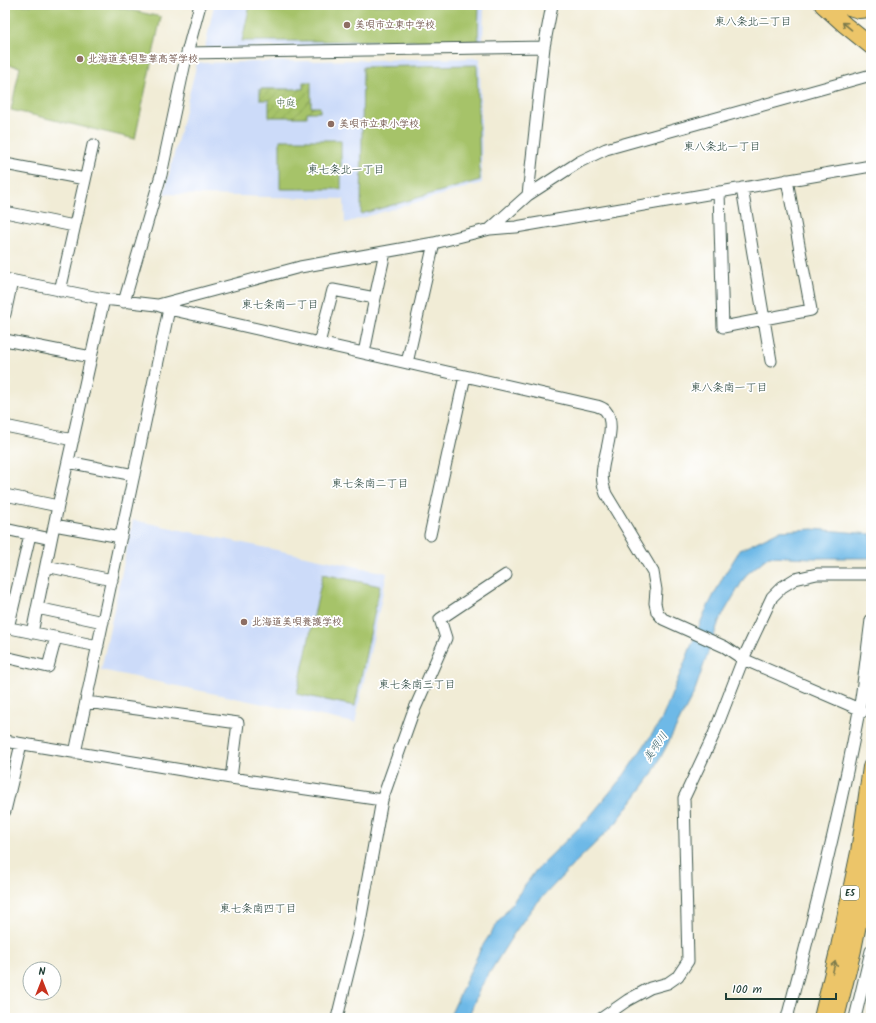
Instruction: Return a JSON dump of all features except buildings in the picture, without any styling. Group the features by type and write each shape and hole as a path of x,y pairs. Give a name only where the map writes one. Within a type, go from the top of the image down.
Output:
{"highway":[{"path":"823,5 871,46"},
{"path":"843,5 859,10 871,9"},
{"name":"E5","path":"822,1018 839,948 859,852 871,767"},
{"name":"E5","path":"836,1018 853,950 871,858"}],"street":[{"path":"124,302 161,175 187,53 200,5"},
{"path":"528,195 544,47 552,5"},
{"path":"187,53 544,47"},
{"path":"490,229 528,195 580,162 606,150 871,75"},
{"path":"60,291 93,145"},
{"path":"5,164 85,179"},
{"path":"157,305 300,267 434,243 490,229 516,227 871,166"},
{"path":"719,192 723,326 811,310 787,180"},
{"path":"742,188 771,361"},
{"path":"5,212 74,226"},
{"path":"408,363 434,243"},
{"path":"364,353 385,252"},
{"path":"5,314 8,280 104,299 157,305 169,309 597,406 605,410 610,417 610,436 603,468 603,486 606,494 653,572 655,581 655,603 657,612 663,619 725,648 743,659 861,710"},
{"path":"319,343 333,290 375,298"},
{"path":"32,633 58,506 104,299"},
{"path":"75,753 104,622 169,309"},
{"path":"5,340 91,357"},
{"path":"430,535 465,376"},
{"path":"5,426 73,440"},
{"path":"68,462 134,475"},
{"path":"5,495 58,506"},
{"path":"54,525 121,537"},
{"path":"5,529 51,539"},
{"path":"30,535 6,628 98,646"},
{"path":"46,566 112,580"},
{"path":"602,1018 628,1000 650,988 668,983 678,976 688,961 684,798 714,734 743,659 772,597 782,587 795,579 817,574 871,574"},
{"path":"337,1018 358,933 382,800 412,715 446,638 440,619 506,575"},
{"path":"37,608 104,622"},
{"path":"787,1018 841,802 861,710 871,620"},
{"path":"5,657 48,667 56,637"},
{"path":"87,702 238,723 231,778"},
{"path":"5,741 231,778 382,800"},
{"path":"5,811 20,744"},
{"path":"855,1018 871,951"}],"shaded area":[{"name":"美唄市立東中学校","path":"214,5 484,5 483,44 205,48"},
{"name":"美唄市立東小学校","path":"480,58 482,183 345,223 344,199 164,194 197,63"},
{"name":"北海道美唄養護学校","path":"133,520 387,573 355,723 101,670"}],"green space":[{"name":"北海道美唄聖華高等学校","path":"5,5 117,5 117,7 161,17 135,139 11,110 20,67 5,64"},
{"name":"美唄市立東中学校","path":"250,5 479,5 478,41 242,41"},
{"path":"477,65 480,180 361,214 363,67"},
{"name":"中庭","path":"303,82 311,82 311,107 320,107 320,112 307,112 307,117 269,117 269,100 260,100 260,89 303,89"},
{"path":"280,140 341,140 341,189 280,189"},
{"path":"323,574 380,586 355,706 297,694"}],"water":[{"name":"美唄川","path":"813,529 871,534 871,558 769,556 746,575 719,621 694,693 651,776 616,823 534,906 515,932 480,988 468,1018 449,1018 481,948 497,924 536,870 587,820 624,775 661,721 704,614 723,577 740,550 779,531"}],"place":[{"name":"美唄市立東中学校","path":"347,25"},
{"name":"北海道美唄聖華高等学校","path":"80,59"},
{"name":"美唄市立東小学校","path":"331,124"},
{"name":"北海道美唄養護学校","path":"244,622"}],"district":[{"name":"東八条北二丁目","path":"753,22"},
{"name":"東八条北一丁目","path":"722,147"},
{"name":"東七条北一丁目","path":"346,170"},
{"name":"東七条南一丁目","path":"280,305"},
{"name":"東八条南一丁目","path":"729,388"},
{"name":"東七条南二丁目","path":"370,484"},
{"name":"東七条南三丁目","path":"417,685"},
{"name":"東七条南四丁目","path":"258,909"}]}
